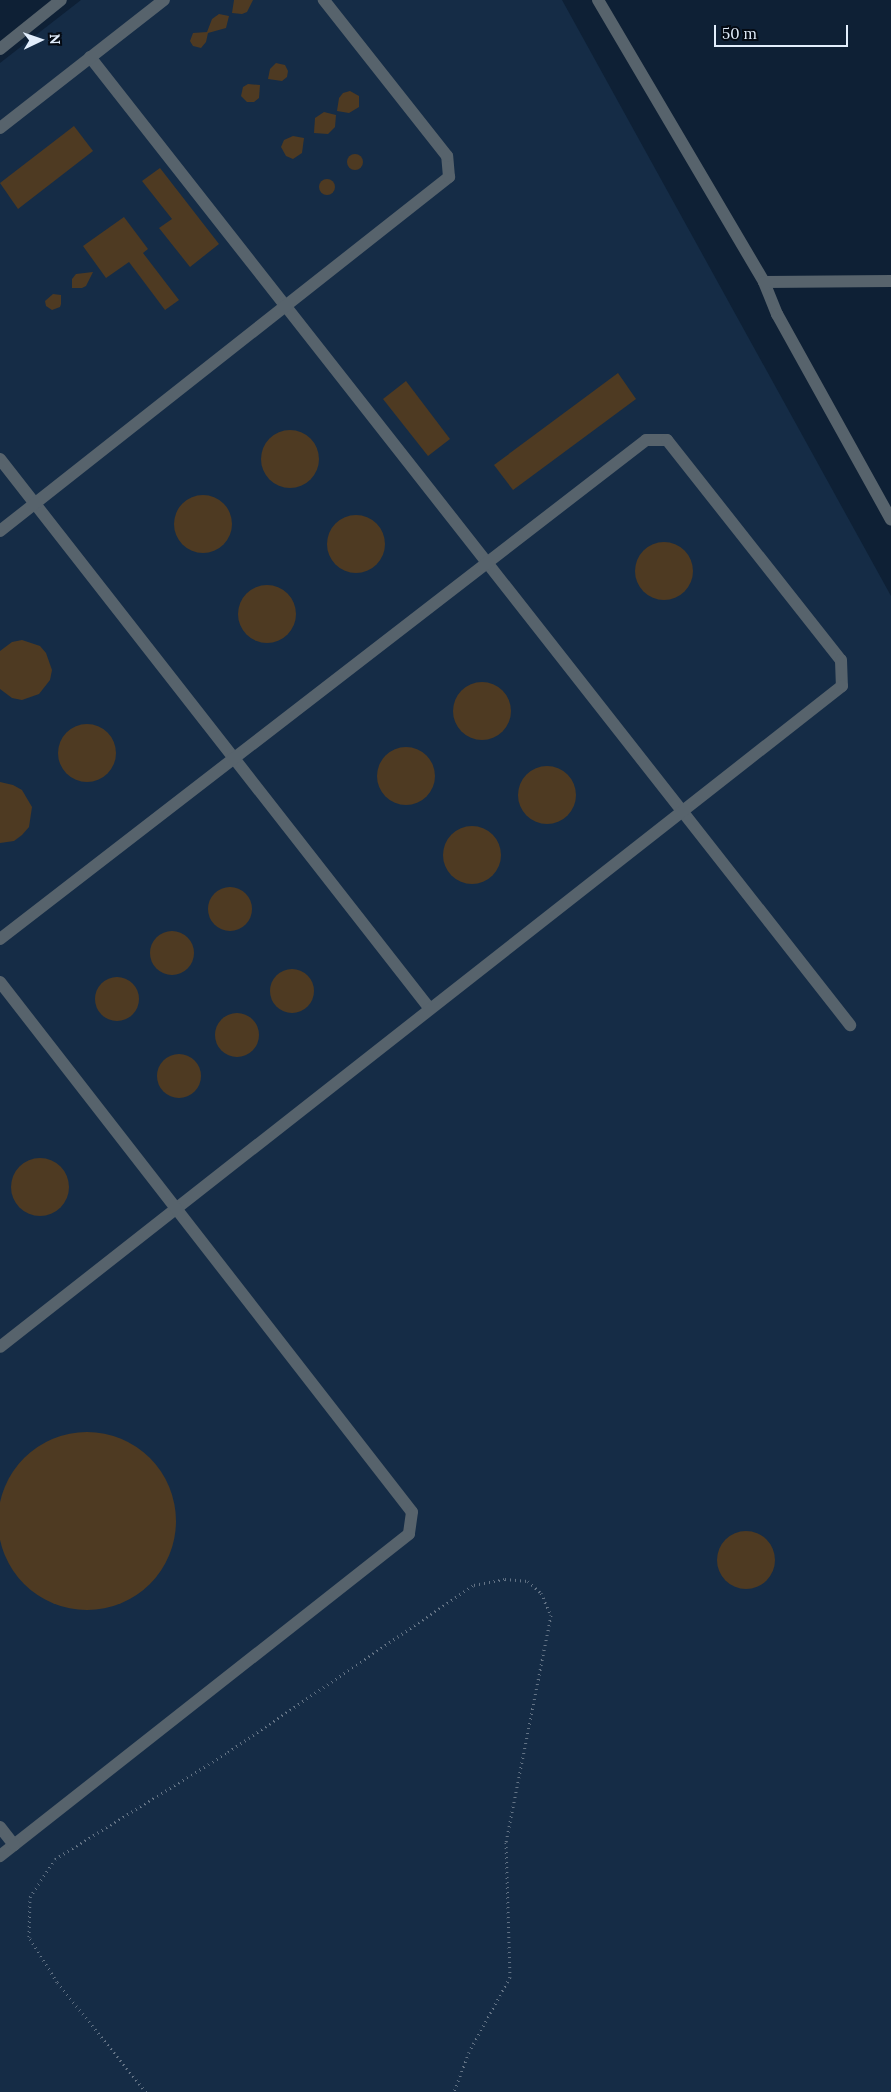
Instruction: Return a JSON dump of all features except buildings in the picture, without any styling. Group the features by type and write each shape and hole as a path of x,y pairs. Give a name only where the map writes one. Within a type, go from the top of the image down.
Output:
{"street":[{"path":"0,49 61,0"},
{"path":"0,128 164,0"},
{"path":"0,531 449,177 448,156 324,0"},
{"path":"598,0 764,282 777,314 891,520"},
{"path":"90,57 850,1025"},
{"path":"764,282 891,281"},
{"path":"0,939 646,440 667,440 841,660 842,686 0,1347"},
{"path":"0,459 430,1010"},
{"path":"0,982 412,1512 409,1534 0,1856"},
{"path":"0,1827 14,1845"}],"path":[{"path":"146,2092 57,1982 30,1937 30,1897 55,1859 228,1752 474,1585 504,1578 528,1581 540,1593 551,1616 506,1842 510,1976 469,2052 454,2092"}],"shaded area":[{"path":"81,0 562,0 891,596 891,2092 0,2092 0,63"}]}
